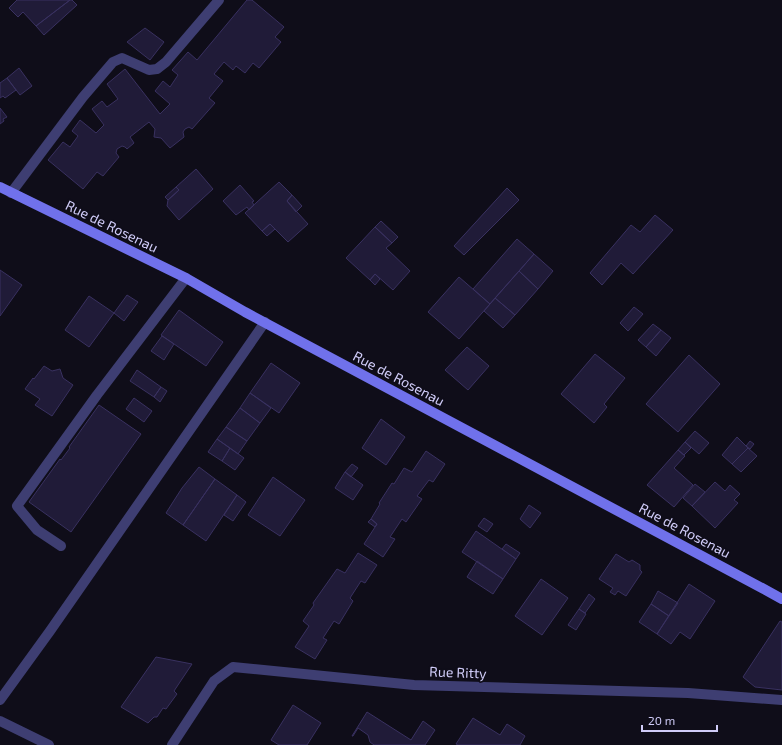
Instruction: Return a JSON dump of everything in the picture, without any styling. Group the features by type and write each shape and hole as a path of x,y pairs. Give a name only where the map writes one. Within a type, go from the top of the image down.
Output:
{"main road":[{"name":"Rue de Rosenau","path":"0,187 186,278 245,312 782,600"}],"street":[{"path":"11,193 83,97 112,62 122,58 149,70 157,69 166,62 219,0"},
{"path":"61,546 37,530 17,506 97,395 186,278"},
{"path":"0,700 50,631 265,322"},
{"name":"Rue Ritty","path":"172,745 214,681 233,667 414,685 688,694 782,700"},
{"path":"0,722 49,745"}],"building":[{"path":"17,0 70,0 36,26 23,12 18,17 9,8"},
{"path":"70,0 77,5 44,35 36,26"},
{"path":"247,0 252,0 284,27 275,37 281,42 259,68 253,63 245,73 236,66 233,70 224,62 214,74 223,81 209,98 215,103 192,129 189,127 185,129 183,132 184,137 170,148 161,138 154,137 155,129 149,122 130,137 134,143 127,149 122,146 117,149 116,153 119,157 103,176 97,172 83,189 48,160 63,142 70,147 78,136 72,131 80,120 96,133 104,125 92,109 102,101 107,107 118,99 107,84 125,69 160,114 170,104 155,91 163,81 170,87 178,75 172,70 188,52 197,60"},
{"path":"145,28 164,42 150,60 127,42"},
{"path":"19,68 32,86 20,95 7,78"},
{"path":"7,78 16,90 5,98 3,96 0,98 0,83"},
{"path":"0,108 7,117 3,119 4,121 0,124"},
{"path":"196,169 213,189 179,220 167,206 168,200 179,190 176,187"},
{"path":"279,182 292,195 287,201 308,224 288,242 270,224 262,231 245,213"},
{"path":"240,185 254,201 252,202 254,205 249,210 247,207 236,215 223,201"},
{"path":"176,187 179,190 168,200 165,197"},
{"path":"507,188 519,200 464,255 454,246"},
{"path":"292,195 302,206 296,212 287,201"},
{"path":"655,215 673,230 633,274 621,263 602,285 590,273 631,225 640,232"},
{"path":"381,221 398,237 392,243 375,227"},
{"path":"270,224 275,229 267,236 262,231"},
{"path":"375,227 392,243 386,248 410,271 393,290 375,274 370,280 346,258"},
{"path":"517,239 534,254 490,304 473,289"},
{"path":"534,254 553,271 538,289 519,271"},
{"path":"0,270 22,285 0,316"},
{"path":"519,271 538,289 515,315 495,298"},
{"path":"375,274 380,279 375,285 370,280"},
{"path":"459,277 490,304 459,339 428,312"},
{"path":"127,295 138,302 124,321 114,313"},
{"path":"89,296 114,313 89,347 65,330"},
{"path":"495,298 515,315 503,328 484,311"},
{"path":"634,307 643,314 628,331 620,323"},
{"path":"179,310 223,342 206,366 161,335"},
{"path":"653,324 661,330 646,347 638,340"},
{"path":"661,330 671,338 656,356 646,347"},
{"path":"162,336 174,344 164,360 151,351"},
{"path":"467,347 489,366 468,390 445,370"},
{"path":"595,354 625,378 604,404 607,407 594,423 561,394"},
{"path":"689,355 720,384 678,432 646,404"},
{"path":"271,363 300,383 279,413 250,393"},
{"path":"44,366 52,371 60,369 63,378 73,385 52,416 35,405 40,399 25,389"},
{"path":"137,370 161,387 154,397 130,381"},
{"path":"161,387 167,391 160,402 154,397"},
{"path":"250,393 271,408 260,423 240,408"},
{"path":"134,398 152,411 144,422 126,409"},
{"path":"99,405 141,434 71,532 29,502 60,459 61,460 70,448 69,447"},
{"path":"240,408 260,423 247,441 226,427"},
{"path":"381,419 405,437 386,465 362,448"},
{"path":"226,427 247,441 238,454 217,439"},
{"path":"695,431 709,443 699,454 685,442"},
{"path":"737,437 748,448 732,464 722,455"},
{"path":"217,439 230,448 222,461 208,452"},
{"path":"750,441 754,444 750,449 746,446"},
{"path":"685,442 691,448 684,455 678,450"},
{"path":"230,448 244,458 235,470 222,461"},
{"path":"748,448 757,456 741,472 732,464"},
{"path":"678,450 685,456 674,468 693,485 674,507 647,485"},
{"path":"426,451 445,464 433,482 429,480 417,496 422,499 406,522 402,519 390,537 395,539 383,557 364,544 377,524 371,519 380,504 379,503 404,468 412,472"},
{"path":"352,464 358,468 351,477 345,472"},
{"path":"199,467 215,479 183,525 166,513 182,488"},
{"path":"345,472 363,485 353,500 335,488"},
{"path":"273,477 305,500 280,536 248,515"},
{"path":"215,479 237,495 206,541 183,525"},
{"path":"715,482 725,491 730,485 740,494 734,500 738,503 715,528 692,506"},
{"path":"695,484 705,492 692,506 683,498"},
{"path":"237,495 246,502 233,521 224,515"},
{"path":"529,505 541,513 530,528 520,519"},
{"path":"484,518 493,524 487,532 478,526"},
{"path":"371,519 377,524 375,527 368,522"},
{"path":"476,531 516,559 503,579 462,552"},
{"path":"506,544 520,553 516,559 502,549"},
{"path":"358,553 377,565 365,583 361,581 350,598 353,601 339,624 334,621 323,638 327,640 315,659 295,647 309,626 303,621 314,605 313,603 337,569 345,573"},
{"path":"616,554 629,562 632,560 640,565 640,570 642,572 626,596 618,591 615,595 610,592 613,588 599,579"},
{"path":"477,561 503,579 493,594 467,577"},
{"path":"541,579 568,598 542,635 515,616"},
{"path":"689,584 715,601 690,639 680,632 671,644 657,634"},
{"path":"658,591 678,603 669,616 651,604"},
{"path":"589,594 595,599 585,613 579,609"},
{"path":"651,604 669,616 657,634 639,622"},
{"path":"579,609 586,614 576,630 568,625"},
{"path":"780,621 782,622 782,690 755,687 743,677"},
{"path":"156,657 192,664 174,691 177,694 166,709 163,708 157,717 154,717 148,723 121,707"},
{"path":"293,705 321,723 307,745 279,745 271,740"},
{"path":"367,712 411,740 423,721 435,730 425,745 374,745 370,742 368,735 358,728 352,736"},
{"path":"473,718 500,735 507,724 525,736 520,745 456,744"}]}
